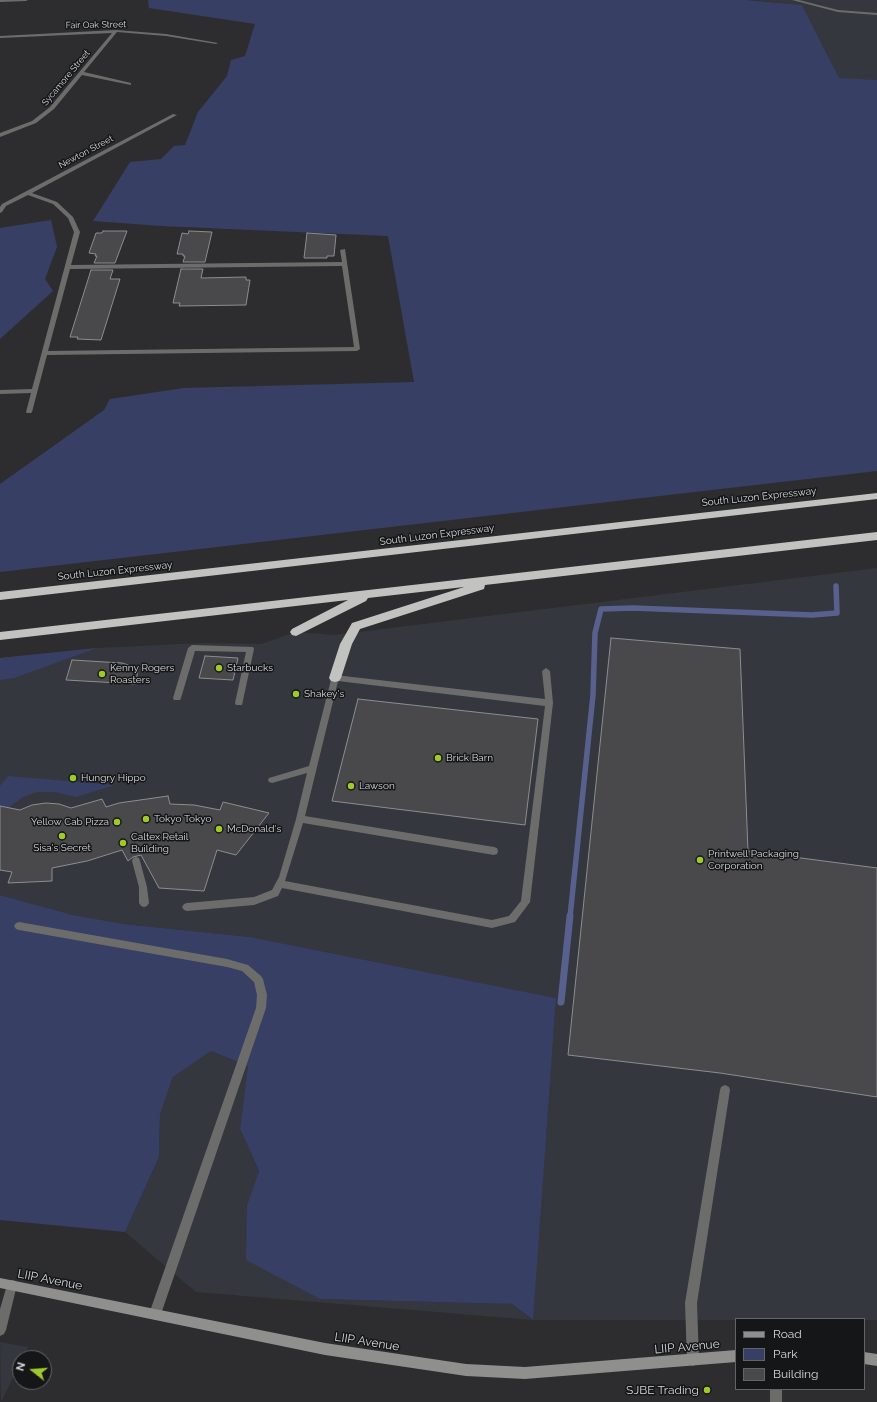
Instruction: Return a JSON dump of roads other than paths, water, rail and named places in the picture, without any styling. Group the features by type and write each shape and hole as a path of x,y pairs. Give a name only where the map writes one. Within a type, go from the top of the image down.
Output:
{"highway":[{"name":"South Luzon Expressway","path":"0,596 877,496"},
{"path":"0,636 877,536"},
{"path":"335,678 346,644 356,626 506,578"},
{"path":"296,632 369,594"}],"street":[{"path":"0,1 26,0"},
{"path":"794,0 838,11 877,14"},
{"name":"Fair Oak Street","path":"0,37 116,31 166,35 216,43"},
{"name":"Sycamore Street","path":"0,135 34,122 52,108 116,31"},
{"path":"82,73 128,84"},
{"name":"Newton Street","path":"0,211 2,204 28,193 176,115"},
{"path":"28,193 55,203 70,217 77,232 69,267 29,412"},
{"path":"45,353 357,349 343,250"},
{"path":"69,267 344,264"},
{"path":"0,392 34,391"},
{"path":"177,698 192,648 250,649 239,703"},
{"path":"279,884 492,924 512,919 525,902 549,703 546,671"},
{"path":"187,907 254,901 275,893 300,818 314,768 335,678 549,703"},
{"path":"272,780 314,768"},
{"path":"300,818 494,851"},
{"path":"136,862 143,887 144,903"},
{"path":"20,926 227,963 245,968 258,979 262,995 261,1008 155,1314"},
{"path":"693,1360 691,1303 725,1090"},
{"name":"LIIP Avenue","path":"0,1283 325,1349 466,1370 525,1373 735,1356"},
{"path":"0,1330 12,1285"},
{"path":"865,1358 877,1360"},
{"path":"776,1390 776,1402"}],"waterway":[{"path":"570,917 593,695 595,633 601,609 633,608 812,615 837,613 836,586"},
{"path":"561,1002 570,916"}],"place":[{"name":"Starbucks","path":"219,668"},
{"name":"Kenny Rogers Roasters","path":"102,674"},
{"name":"Shakey's","path":"296,694"},
{"name":"Brick Barn","path":"438,758"},
{"name":"Hungry Hippo","path":"73,778"},
{"name":"Lawson","path":"351,786"},
{"name":"Tokyo Tokyo","path":"146,819"},
{"name":"Yellow Cab Pizza","path":"117,822"},
{"name":"McDonald's","path":"219,829"},
{"name":"Sisa's Secret","path":"62,836"},
{"name":"Caltex Retail Building","path":"123,843"},
{"name":"Printwell Packaging Corporation","path":"700,860"},
{"name":"SJBE Trading","path":"707,1390"}]}
